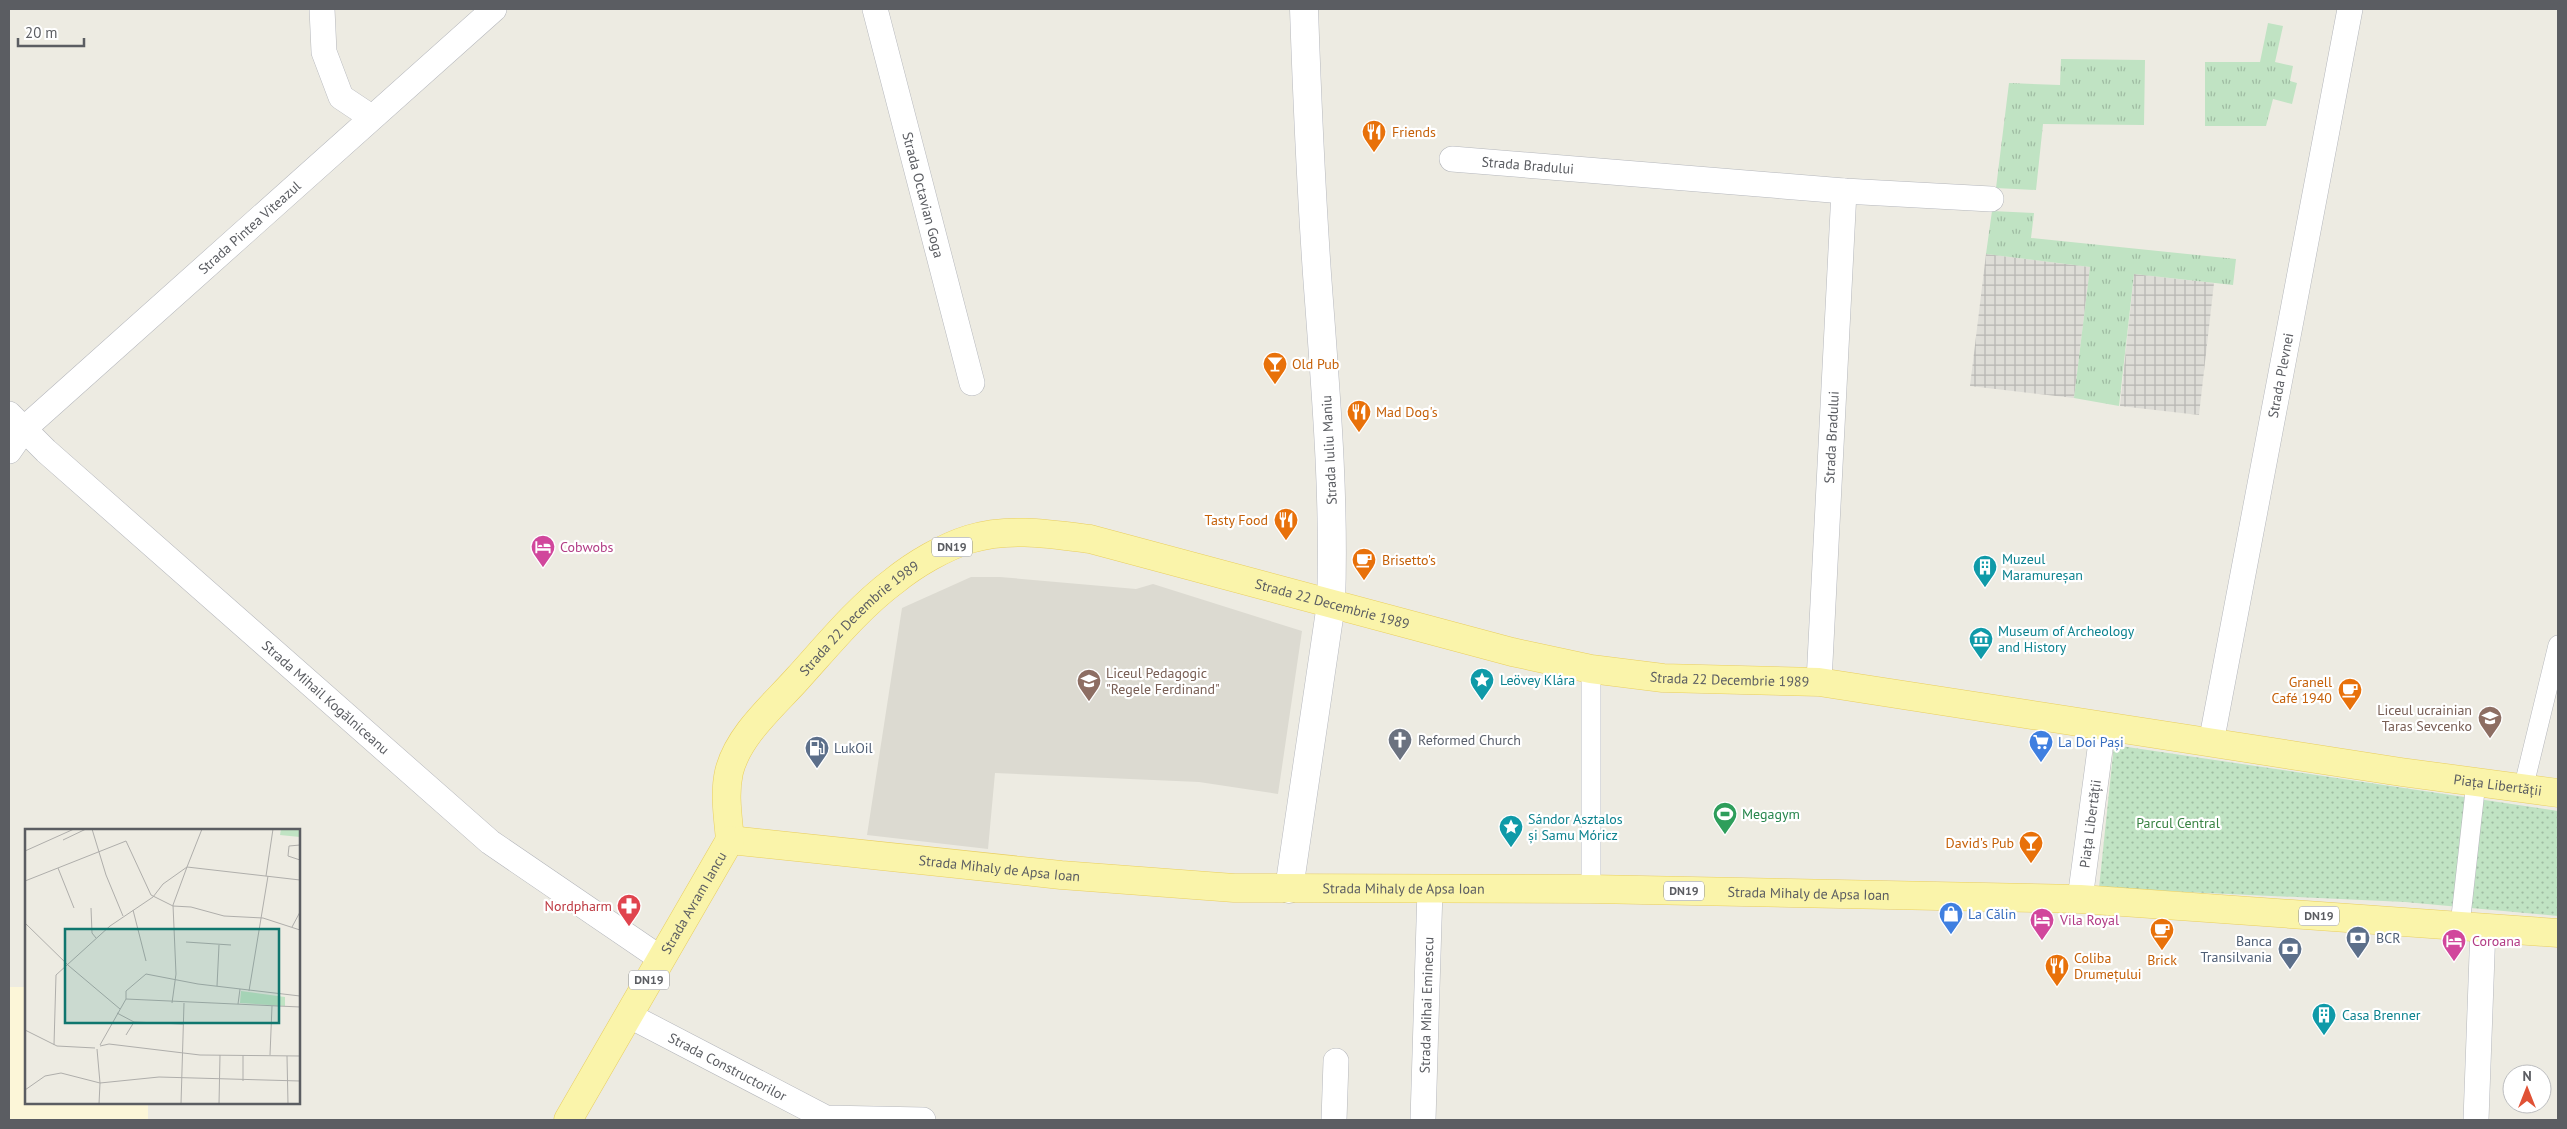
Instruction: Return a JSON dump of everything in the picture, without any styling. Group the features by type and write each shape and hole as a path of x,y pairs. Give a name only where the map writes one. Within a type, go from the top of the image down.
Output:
{"main road":[{"name":"Strada Iuliu Maniu","path":"1289,889 1331,604 1332,485 1310,177 1304,9"},
{"name":"Strada 22 Decembrie 1989","path":"730,840 726,802 729,772 738,749 762,718 838,633 894,580 921,563 970,539 997,533 1044,533 1090,539 1512,652 1591,669 1662,678 1819,682 2103,727"},
{"name":"Piața Libertății","path":"2103,727 2558,793"},
{"name":"Strada Avram Iancu","path":"568,1120 630,1016 660,958 730,840"},
{"name":"Strada Mihaly de Apsa Ioan","path":"730,840 1061,875 1234,888 1591,889 2080,900"},
{"name":"DN19","path":"2080,900 2558,932"}],"street":[{"path":"322,9 324,52 341,97 371,117"},
{"name":"Strada Pintea Viteazul","path":"9,451 17,421 494,9"},
{"name":"Strada Octavian Goga","path":"875,9 972,383"},
{"name":"Strada Plevnei","path":"2211,744 2350,9"},
{"name":"Strada Bradului","path":"1452,159 1844,191 1991,199"},
{"name":"Strada Bradului","path":"1819,682 1844,191"},
{"name":"Strada Mihail Kogălniceanu","path":"17,421 46,451 490,842 660,958"},
{"path":"2523,788 2558,644"},
{"path":"1591,669 1591,889"},
{"name":"Piața Libertății","path":"2080,900 2103,727"},
{"path":"2476,782 2472,926 2476,1120"},
{"name":"Strada Mihai Eminescu","path":"1423,1120 1430,889"},
{"name":"Strada Constructorilor","path":"630,1016 825,1119 923,1120"},
{"path":"1334,1120 1336,1061"}],"shaded area":[{"path":"1986,254 2090,267 2074,398 1970,386"},
{"path":"2134,274 2214,283 2199,415 2120,406"},
{"name":"Liceul Pedagogic \"Regele Ferdinand\"","path":"971,577 1000,577 1136,589 1153,584 1302,631 1278,794 1199,782 995,773 988,849 867,835 902,608"},
{"path":"9,987 25,987 25,1104 148,1104 148,1120 9,1120"}],"green space":[{"path":"2268,23 2283,26 2275,62 2293,66 2290,81 2297,83 2292,104 2273,99 2266,126 2205,126 2205,62 2260,62"},
{"path":"2061,59 2145,60 2144,125 2043,124 2036,190 1996,188 2009,83 2060,85"},
{"path":"1992,211 2034,213 2031,238 2236,259 2233,285 2134,274 2119,406 2074,398 2090,267 1986,254"},
{"name":"Parcul Central","path":"2114,745 2558,811 2558,916 2405,902 2099,888"}],"place":[{"name":"Friends","path":"1374,153"},
{"name":"Old Pub","path":"1275,385"},
{"name":"Mad Dog's","path":"1359,433"},
{"name":"Tasty Food","path":"1286,541"},
{"name":"Cobwobs","path":"543,568"},
{"name":"Brisetto's","path":"1364,581"},
{"name":"Muzeul Maramureșan","path":"1985,588"},
{"name":"Museum of Archeology and History","path":"1981,660"},
{"name":"Leövey Klára","path":"1482,701"},
{"name":"Liceul Pedagogic \"Regele Ferdinand\"","path":"1089,702"},
{"name":"Granell Café 1940","path":"2350,711"},
{"name":"Liceul ucrainian Taras Sevcenko","path":"2490,739"},
{"name":"Reformed Church","path":"1400,761"},
{"name":"La Doi Pași","path":"2041,763"},
{"name":"LukOil","path":"817,769"},
{"name":"Megagym","path":"1725,835"},
{"name":"Sándor Asztalos și Samu Móricz","path":"1511,848"},
{"name":"David's Pub","path":"2031,864"},
{"name":"Nordpharm","path":"629,927"},
{"name":"La Călin","path":"1951,935"},
{"name":"Vila Royal","path":"2042,941"},
{"name":"Brick","path":"2162,951"},
{"name":"BCR","path":"2358,959"},
{"name":"Coroana","path":"2454,962"},
{"name":"Banca Transilvania","path":"2290,970"},
{"name":"Coliba Drumețului","path":"2057,987"},
{"name":"Casa Brenner","path":"2324,1036"}]}
